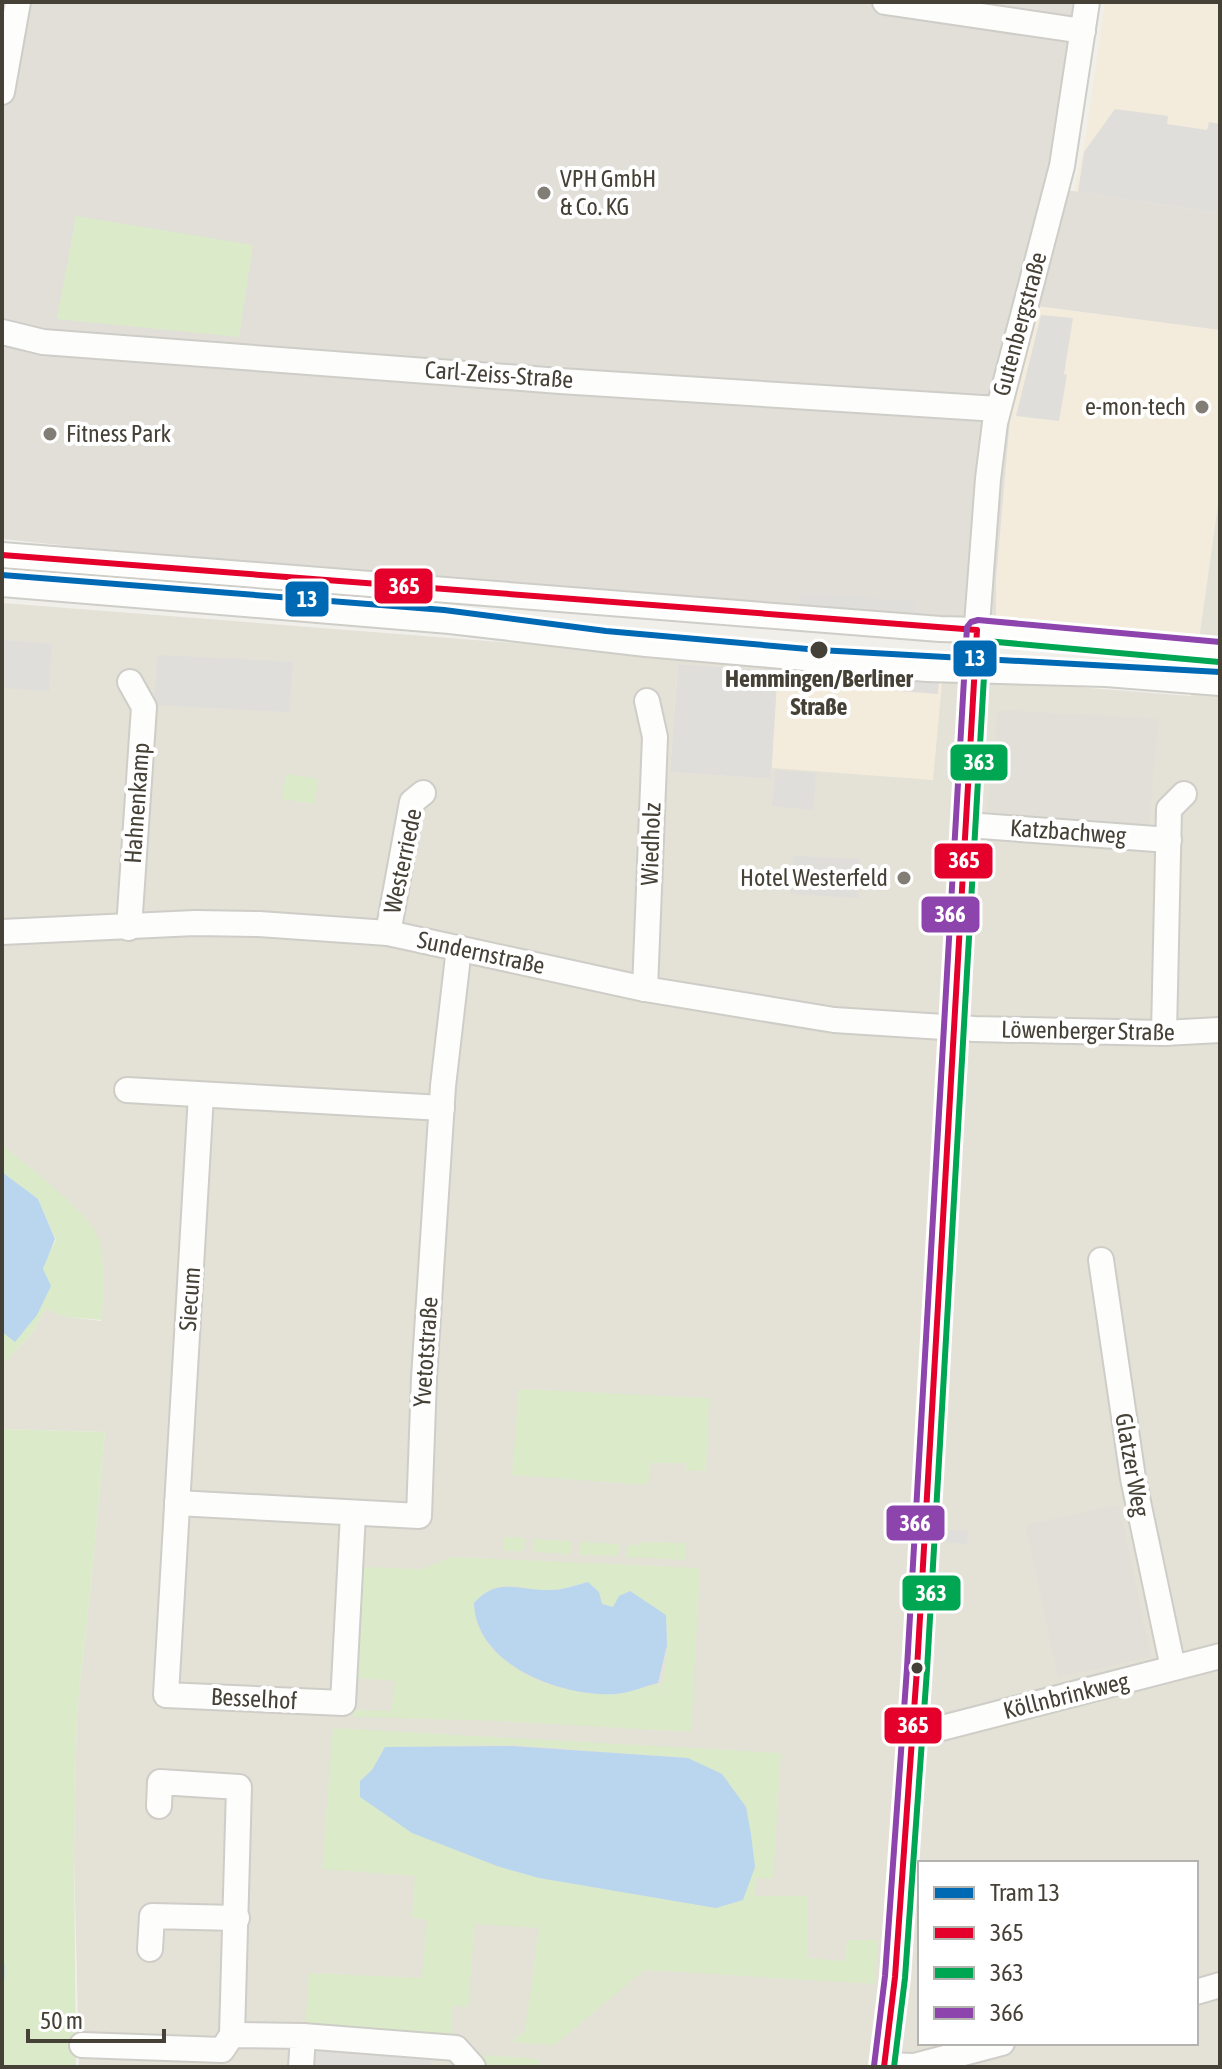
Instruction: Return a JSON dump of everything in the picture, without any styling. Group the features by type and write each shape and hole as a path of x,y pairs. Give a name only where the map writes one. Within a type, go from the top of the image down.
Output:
{"street":[{"path":"2,92 18,2"},
{"path":"885,2 1083,31"},
{"name":"Gutenbergstraße","path":"884,2066 895,1977 911,1736 988,479 998,409 1062,166 1087,2"},
{"name":"Carl-Zeiss-Straße","path":"2,332 43,342 560,381 998,409"},
{"path":"2,555 940,629 976,650 1091,673 1220,683"},
{"path":"2,584 450,621 646,644 927,669 976,650 1220,652"},
{"name":"Hahnenkamp","path":"129,928 144,707 130,682"},
{"name":"Wiedholz","path":"645,989 655,737 647,701"},
{"name":"Westerriede","path":"388,933 412,802 423,793"},
{"path":"1164,1033 1169,809 1184,794"},
{"name":"Katzbachweg","path":"967,825 1169,840"},
{"name":"Sundernstraße","path":"2,932 195,923 388,933 645,989 834,1020 955,1027"},
{"name":"Yvetotstraße","path":"177,1503 419,1516 424,1378 442,1108 459,948"},
{"name":"Löwenberger Straße","path":"955,1027 1164,1033 1220,1030"},
{"path":"127,1090 442,1108"},
{"name":"Siecum","path":"177,1503 201,1095"},
{"name":"Glatzer Weg","path":"1101,1260 1133,1478 1173,1668"},
{"name":"Besselhof","path":"177,1503 166,1695 343,1703 353,1514"},
{"name":"Köllnbrinkweg","path":"911,1736 1220,1656"},
{"path":"82,2045 222,2050 232,2035 239,1787 160,1782 159,1806"},
{"path":"150,1949 152,1916 237,1918"},
{"path":"1198,1991 1220,1985"},
{"path":"232,2035 303,2036 456,2048 473,2067"},
{"path":"301,2067 303,2036"},
{"path":"884,2066 914,2066 994,2045"}],"shaded area":[{"path":"8,2 1073,2 1051,164 1045,187 1220,213 1220,330 1037,306 1010,419 996,580 996,622 156,555 2,539 2,31"},
{"path":"1105,2 1220,2 1220,213 1074,192 1086,135"},
{"path":"1115,109 1168,116 1167,124 1207,130 1209,122 1220,124 1220,213 1078,192 1084,152"},
{"path":"1037,306 1220,330 1220,490 1199,636 996,622 996,580 1010,418"},
{"path":"1041,315 1073,318 1059,421 1016,416"},
{"path":"1220,490 1220,2067 79,2067 74,1852 77,1711 105,1432 2,1429 2,1365 31,1334 46,1309 67,1317 101,1321 103,1274 34,1173 2,1145 2,603 1191,696","holes":["588,1582 599,1592 485,1591 554,1590","360,1781 661,1897 539,1878"]},
{"path":"801,593 915,601 915,616 799,607"},
{"path":"2,640 52,644 49,691 2,688"},
{"path":"157,655 293,662 290,712 154,705"},
{"path":"678,664 942,683 933,780 772,768 771,779 670,772"},
{"path":"678,664 939,682 938,694 777,682 771,779 670,772"},
{"path":"998,710 1158,719 1148,834 987,821"},
{"path":"775,770 816,773 813,810 772,806"},
{"path":"793,856 860,859 858,898 791,894"},
{"path":"1119,1505 1151,1657 1058,1677 1026,1525"},
{"path":"947,1530 968,1531 967,1544 946,1542"},
{"path":"316,2049 431,2056 430,2067 315,2066"}],"green space":[{"path":"76,216 253,245 239,337 57,319"},
{"path":"286,774 318,779 315,804 282,799"},
{"path":"2,1145 56,1190 94,1229 103,1260 104,1280 102,1320 66,1317 46,1309 31,1334 2,1365 2,1332 14,1341 31,1323 38,1309 44,1267 56,1240 38,1199 2,1172"},
{"path":"519,1389 709,1398 706,1471 685,1470 685,1463 651,1463 648,1485 512,1475"},
{"path":"2,1429 105,1432 77,1711 74,1852 76,2067 2,2067"},
{"path":"504,1537 525,1538 524,1551 503,1551"},
{"path":"534,1539 571,1541 571,1554 533,1552"},
{"path":"580,1542 619,1544 618,1556 579,1555"},
{"path":"642,1542 686,1543 686,1560 626,1557 627,1545 641,1545"},
{"path":"451,1557 700,1568 691,1732 498,1721 353,1717 353,1710 391,1711 395,1681 354,1678 361,1567 423,1569","holes":["588,1582 599,1592 602,1604 613,1607 630,1591 666,1616 668,1646 663,1682 660,1684 664,1693 658,1684 621,1693 594,1694 570,1690 525,1674 505,1661 489,1645 478,1625 474,1603 483,1594 501,1586 555,1590"]},
{"path":"333,1728 781,1753 773,1879 756,1878 754,1896 808,1896 808,1958 845,1961 847,1940 878,1940 875,1984 644,1970 555,2045 511,2042 525,2031 539,1928 475,1924 468,2007 452,2006 451,2037 305,2030 309,1973 422,1978 427,1920 412,1918 415,1876 322,1869","holes":["513,1745 687,1758 722,1774 746,1807 755,1868 716,1908 539,1878 497,1866 418,1835 360,1781 372,1770 385,1747"]},
{"path":"485,2055 540,2059 539,2067 486,2067 482,2061"}],"water":[{"path":"2,1172 38,1199 55,1239 43,1269 51,1286 37,1315 15,1342 2,1332"},
{"path":"588,1582 599,1592 602,1604 613,1607 619,1596 630,1591 666,1615 667,1645 658,1683 616,1694 594,1694 548,1683 506,1660 489,1644 478,1625 474,1603 492,1590 509,1587 556,1590"},
{"path":"512,1746 688,1758 722,1774 746,1807 751,1834 755,1867 743,1900 716,1908 539,1878 497,1866 412,1833 360,1797 360,1781 372,1770 385,1747"}],"waterway":[{"path":"2,1965 2,1978"}],"tram line":[{"name":"13","path":"2,575 444,610 606,631 819,650 1220,672"}],"transit line":[{"name":"365","path":"2,555 977,630 917,1669 895,1977 884,2067"},
{"name":"366","path":"874,2066 885,1976 907,1668 967,627 978,620 1220,642"},
{"name":"363","path":"894,2067 905,1978 927,1670 986,641 1219,662"}],"place":[{"name":"VPH GmbH & Co. KG","path":"544,193"},
{"name":"e-mon-tech","path":"1202,407"},
{"name":"Fitness Park","path":"50,434"},
{"name":"Hemmingen/Berliner Straße","path":"819,650"},
{"name":"Hotel Westerfeld","path":"904,878"}]}
